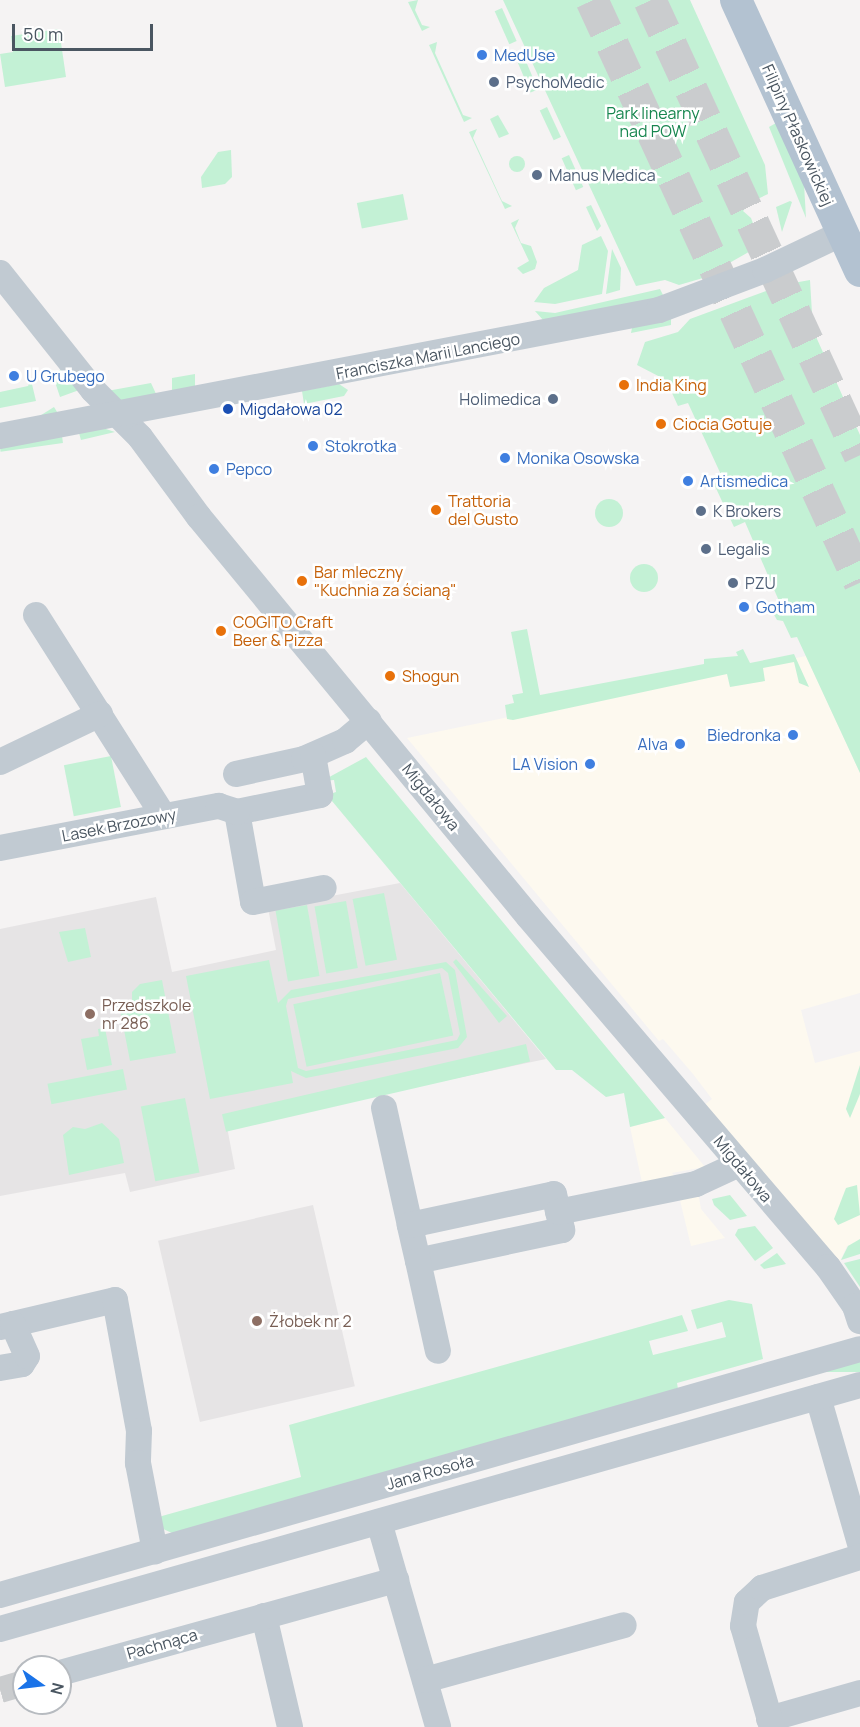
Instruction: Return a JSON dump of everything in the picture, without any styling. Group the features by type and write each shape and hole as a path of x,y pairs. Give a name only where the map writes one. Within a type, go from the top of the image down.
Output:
{"main road":[{"name":"Filipiny Płaskowickiej","path":"736,0 860,271"}],"street":[{"name":"Franciszka Marii Lanciego","path":"0,436 659,310 765,270 843,233"},
{"name":"Migdałowa","path":"0,273 93,390 120,414 369,721 739,1164 828,1267 855,1306 860,1321"},
{"path":"36,615 163,815"},
{"path":"0,762 100,714"},
{"path":"236,774 313,756 345,741 369,721"},
{"name":"Lasek Brzozowy","path":"0,848 163,815 219,806 237,812 320,795 313,756"},
{"path":"237,812 253,902 324,888"},
{"path":"384,1108 438,1351"},
{"path":"558,1212 696,1184 739,1164"},
{"path":"410,1225 554,1194 562,1230 418,1261"},
{"path":"0,1368 22,1364 27,1356 7,1325 115,1300 139,1431 138,1463 154,1551"},
{"name":"Jana Rosoła","path":"0,1595 860,1349"},
{"name":"Jana Rosoła","path":"0,1629 860,1385"},
{"path":"818,1397 860,1543"},
{"path":"379,1522 438,1727"},
{"path":"860,1557 762,1588 747,1602 743,1626 771,1723 860,1693"},
{"name":"Pachnąca","path":"72,1670 396,1580"},
{"path":"264,1616 290,1727"},
{"path":"425,1680 624,1625"}],"shaded area":[{"path":"806,656 860,773 860,993 801,1010 815,1063 860,1051 860,1242 847,1246 840,1261 751,1167 703,1106 712,1099 693,1074 663,1039 659,1041 407,738"},
{"path":"400,883 546,1059 227,1127 235,1169 130,1192 125,1173 0,1196 0,929 156,897 172,972 276,950 268,908"},
{"path":"665,1118 705,1167 672,1173 677,1179 643,1187 630,1127"},
{"path":"698,1192 701,1209 725,1238 691,1246 679,1196"},
{"name":"Żłobek nr 2","path":"313,1205 355,1386 200,1422 158,1241"}],"green space":[{"path":"418,0 415,10 422,25 430,27 422,31 408,2"},
{"name":"Park linearny nad POW","path":"503,0 690,0 765,165 768,194 751,202 743,211 751,218 761,245 703,278 679,285 665,280 636,286"},
{"path":"502,8 517,41 509,44 495,11"},
{"path":"59,29 66,77 5,87 0,54 13,52 11,36"},
{"path":"437,42 435,53 463,115 472,118 464,122 429,45"},
{"path":"525,59 538,89 531,93 518,62"},
{"path":"547,107 561,137 554,140 540,110"},
{"path":"498,115 509,134 499,138 490,119"},
{"path":"776,123 804,184 806,218 769,127"},
{"path":"477,129 473,138 502,201 512,206 505,209 469,132"},
{"path":"231,150 232,177 225,184 202,188 201,177 218,152"},
{"path":"569,155 583,187 576,190 562,158"},
{"path":"517,156 523,158 525,164 523,170 517,172 511,170 509,164 511,158"},
{"path":"403,194 408,220 362,228 357,203"},
{"path":"792,202 782,232 776,207"},
{"path":"591,205 601,226 597,231 586,207"},
{"path":"519,219 515,228 521,243 531,246 537,262 535,269 523,274 517,268 529,261 511,223"},
{"path":"601,236 608,251 602,294 555,304 534,302 544,288 578,270 582,245"},
{"path":"612,249 621,268 620,290 606,294"},
{"path":"810,280 813,330 860,435 860,773 797,637 791,638 783,621 777,620 773,613 782,608 745,522 734,527 714,484 723,479 688,403 678,406 666,380 637,365 645,342 678,332 690,319 782,285"},
{"path":"660,289 664,297 543,320 535,311 555,313"},
{"path":"671,317 671,325 631,333 632,328"},
{"path":"63,367 82,389 60,397 53,376"},
{"path":"195,374 195,389 172,393 172,378"},
{"path":"31,380 36,401 0,408 0,392 28,386"},
{"path":"151,383 157,396 122,401 107,391"},
{"path":"339,384 348,390 344,396 304,404 302,391"},
{"path":"54,407 59,415 12,444 7,436"},
{"path":"103,428 115,432 81,440 79,433"},
{"path":"62,436 63,443 1,452 0,445"},
{"path":"609,499 619,503 623,513 619,523 609,527 599,523 595,513 599,503"},
{"path":"644,564 654,568 658,578 654,588 644,592 634,588 630,578 634,568"},
{"path":"527,629 540,695 704,664 704,659 738,656 736,652 743,649 750,663 794,654 809,687 799,683 794,662 763,668 765,681 730,687 727,674 513,720 507,719 505,705 514,703 512,695 523,693 511,632"},
{"path":"111,756 121,807 74,816 64,765"},
{"path":"366,757 665,1118 630,1127 624,1093 606,1097 572,1070 556,1070 327,795 336,792 334,780 322,781"},
{"path":"384,893 397,960 366,966 353,899"},
{"path":"346,901 358,968 326,974 314,907"},
{"path":"307,905 320,976 288,981 275,911"},
{"path":"85,928 91,957 68,962 59,932"},
{"path":"456,959 507,1016 499,1023 453,962"},
{"path":"269,960 278,1003 291,990 446,962 455,970 467,1037 458,1048 306,1078 291,1071 293,1083 210,1099 186,976","holes":["442,968 448,973 460,1034 457,1040 306,1071 298,1068 286,1006 288,999"]},
{"path":"440,973 453,1036 307,1067 293,1004"},
{"path":"162,980 176,1053 130,1061 119,1004 132,1002 132,992 140,984"},
{"path":"105,1028 112,1065 87,1070 81,1039 99,1036 98,1029"},
{"path":"526,1044 530,1062 226,1132 222,1114"},
{"path":"860,1065 860,1094 850,1118 846,1109"},
{"path":"123,1069 127,1090 51,1104 47,1084"},
{"path":"185,1098 200,1173 155,1181 141,1107"},
{"path":"102,1123 119,1139 124,1163 69,1175 63,1135 73,1127 85,1129"},
{"path":"857,1185 860,1215 838,1225 834,1219 846,1188"},
{"path":"730,1195 747,1216 730,1220 714,1205 712,1199"},
{"path":"755,1226 773,1248 755,1261 735,1235 738,1229"},
{"path":"860,1239 860,1254 841,1260 848,1246"},
{"path":"777,1253 786,1264 764,1269 760,1265"},
{"path":"860,1259 860,1287 844,1263"},
{"path":"729,1300 752,1304 763,1359 677,1383 678,1389 172,1533 161,1528 158,1518 162,1516 301,1477 289,1425 682,1315 688,1331 649,1341 653,1355 726,1337 722,1322 697,1329 691,1310"},
{"path":"785,1362 860,1362 860,1372 785,1372"}],"tunnel":[{"path":"592,0 860,582"},
{"path":"650,0 860,455"},
{"path":"0,1690 12,1686"}],"place":[{"name":"MedUse","path":"482,55"},
{"name":"PsychoMedic","path":"494,82"},
{"name":"Manus Medica","path":"537,175"},
{"name":"U Grubego","path":"14,376"},
{"name":"India King","path":"624,385"},
{"name":"Holimedica","path":"553,399"},
{"name":"Migdałowa 02","path":"228,409"},
{"name":"Ciocia Gotuje","path":"661,424"},
{"name":"Stokrotka","path":"313,446"},
{"name":"Monika Osowska","path":"505,458"},
{"name":"Pepco","path":"214,469"},
{"name":"Artismedica","path":"688,481"},
{"name":"Trattoria del Gusto","path":"436,510"},
{"name":"K Brokers","path":"701,511"},
{"name":"Legalis","path":"706,549"},
{"name":"Bar mleczny \"Kuchnia za ścianą\"","path":"302,581"},
{"name":"PZU","path":"733,583"},
{"name":"Gotham","path":"744,607"},
{"name":"COGITO Craft Beer & Pizza","path":"221,631"},
{"name":"Shogun","path":"390,676"},
{"name":"Biedronka","path":"793,735"},
{"name":"Alva","path":"680,744"},
{"name":"LA Vision","path":"590,764"},
{"name":"Przedszkole nr 286","path":"90,1014"},
{"name":"Żłobek nr 2","path":"257,1321"}]}
